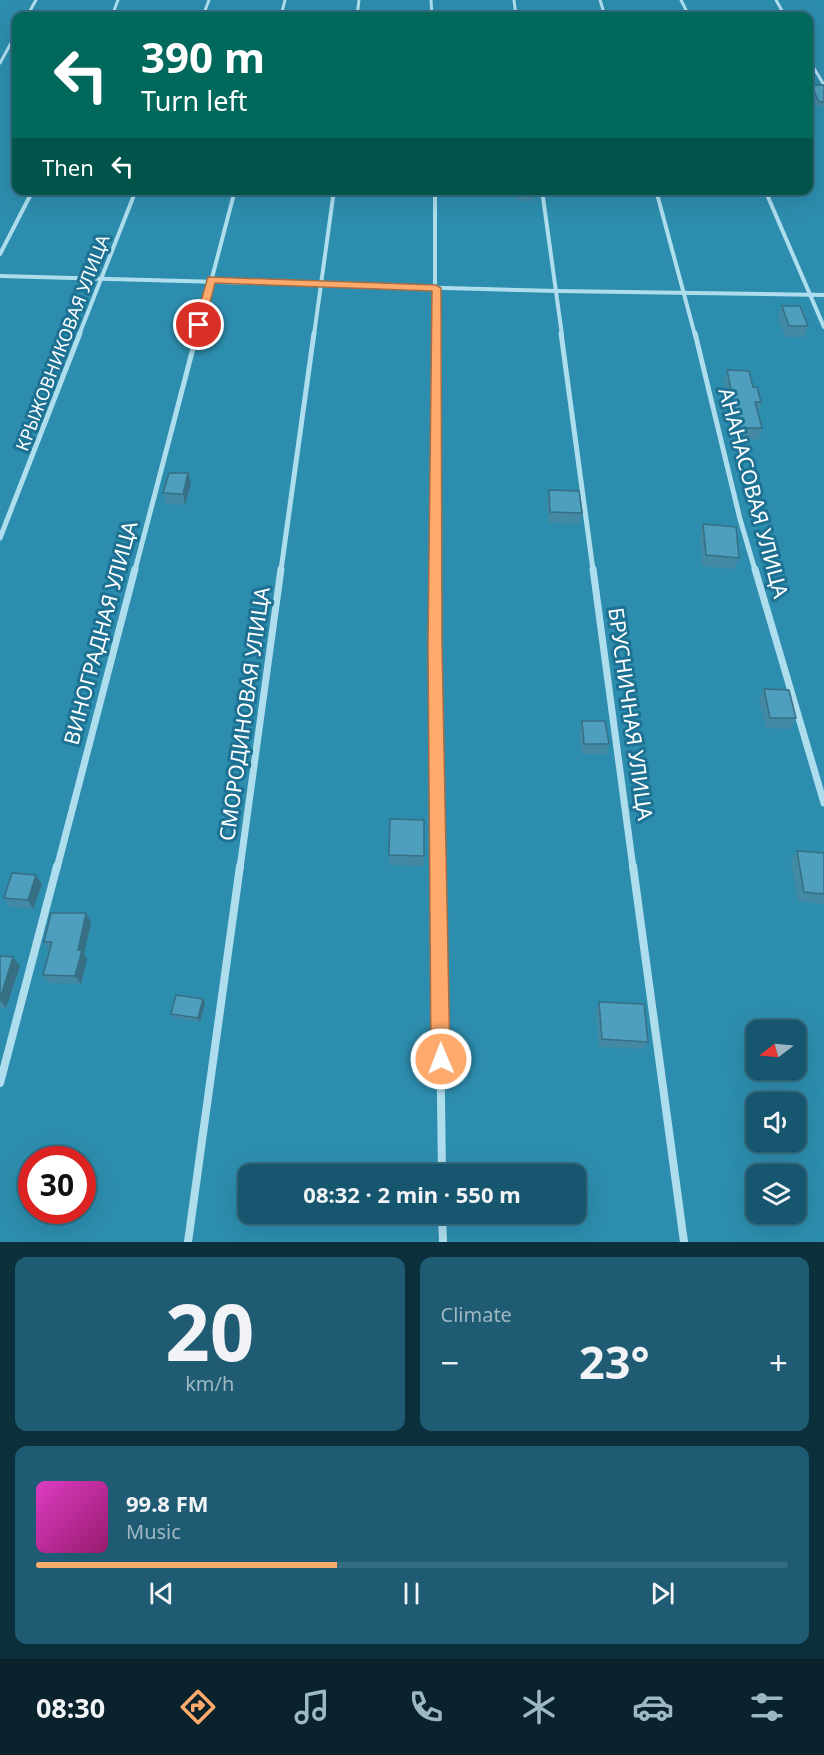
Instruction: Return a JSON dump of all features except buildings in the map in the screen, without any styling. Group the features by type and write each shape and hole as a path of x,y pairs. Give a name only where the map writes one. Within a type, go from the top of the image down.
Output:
{"street":[{"path":"0,63 12,41"},
{"path":"813,66 824,85"},
{"path":"0,254 30,195"},
{"name":"КРЫЖОВНИКОВАЯ УЛИЦА","path":"0,538 134,195"},
{"name":"ВИНОГРАДНАЯ УЛИЦА","path":"0,1083 234,195"},
{"name":"СМОРОДИНОВАЯ УЛИЦА","path":"188,1242 333,195"},
{"path":"435,195 435,645 442,1164"},
{"name":"БРУСНИЧНАЯ УЛИЦА","path":"543,195 684,1242"},
{"name":"АНАНАСОВАЯ УЛИЦА","path":"657,195 740,519 824,803"},
{"path":"767,195 824,327"},
{"path":"0,276 211,279 436,288 684,294 824,295"},
{"path":"442,1224 443,1242"}],"shaded area":[{"path":"0,0 824,0 824,1242 0,1242"}],"route":[{"path":"199,325 211,279 436,288 435,645 441,1059"}]}
